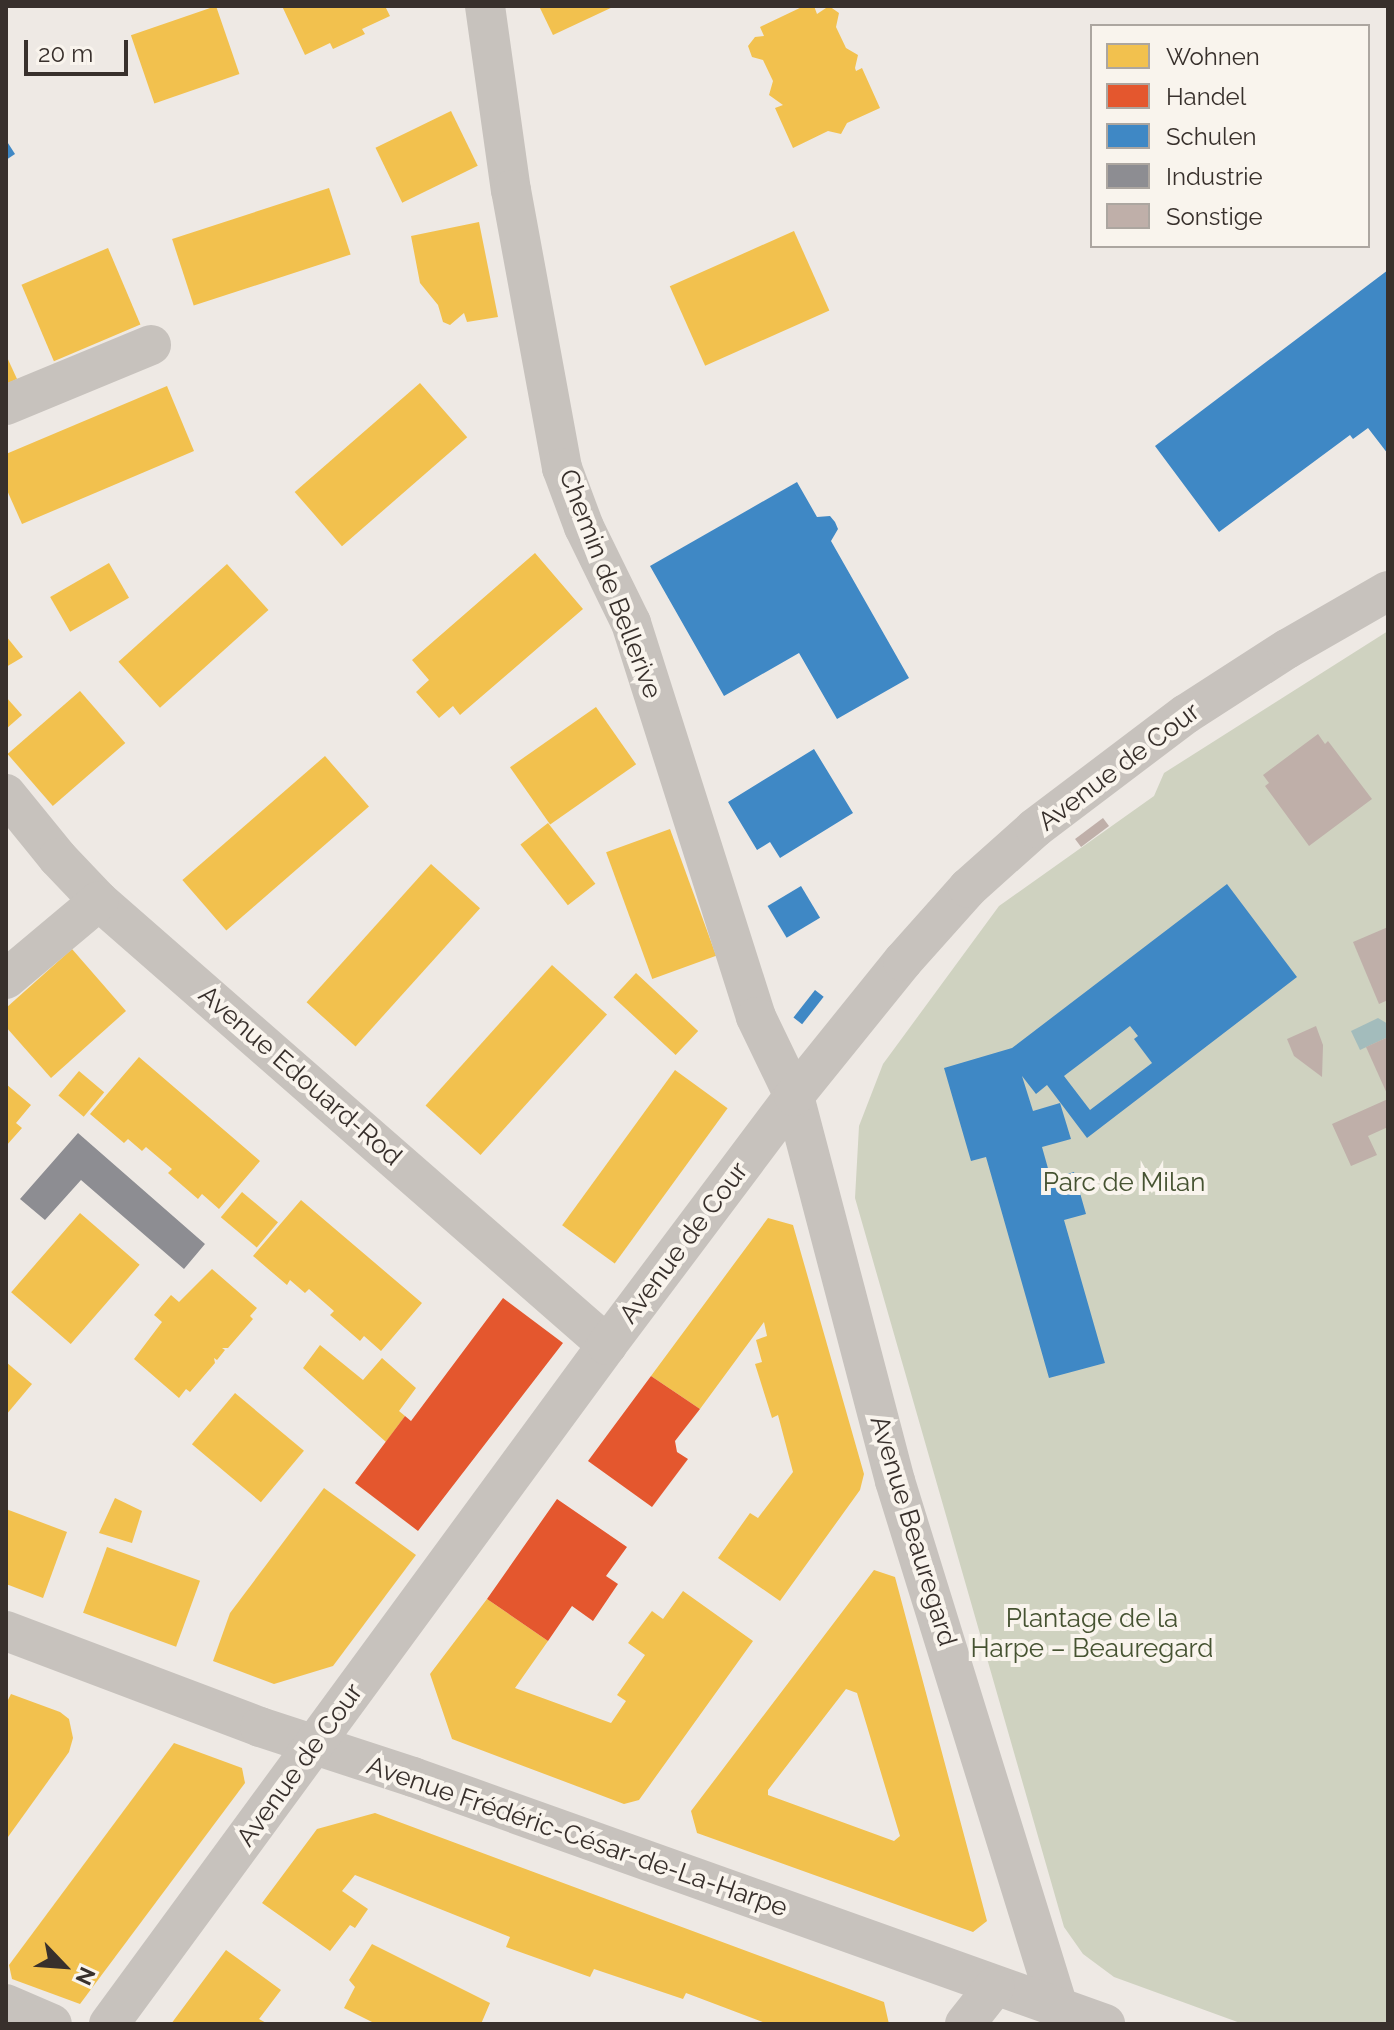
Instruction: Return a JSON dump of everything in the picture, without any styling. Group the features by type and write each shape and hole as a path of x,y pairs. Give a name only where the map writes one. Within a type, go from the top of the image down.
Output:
{"street":[{"name":"Chemin de Bellerive","path":"485,6 511,190 562,468 584,527 631,623 756,1017 794,1096"},
{"path":"6,405 151,345"},
{"name":"Avenue de Cour","path":"109,2024 607,1345 794,1096 903,961 968,888 1035,828 1186,714 1287,649 1388,591"},
{"name":"Avenue Edouard-Rod","path":"6,794 58,858 99,901 607,1345"},
{"path":"6,979 99,901"},
{"name":"Avenue Beauregard","path":"794,1096 895,1481 1058,2007"},
{"name":"Avenue Frédéric-César-de-La-Harpe","path":"6,1631 314,1747 413,1777 1105,2024"},
{"path":"965,2024 995,1986"},
{"path":"6,2004 52,2024"}],"green space":[{"name":"Parc de Milan","path":"1388,631 1388,2024 1243,2024 1114,1977 1083,1954 1064,1927 855,1198 859,1126 883,1064 999,906 1154,796 1164,773"}],"water":[{"path":"1378,1018 1388,1024 1388,1037 1360,1050 1351,1031"}],"building: Wohnen":[{"path":"216,6 239,74 154,103 131,35"},
{"path":"282,6 385,6 390,16 362,29 365,34 333,49 330,43 305,55"},
{"path":"539,6 615,6 553,35"},
{"path":"804,6 814,6 817,14 829,6 839,13 836,27 846,48 858,55 856,71 862,68 880,108 847,123 841,134 828,131 793,148 775,108 783,105 769,95 773,81 763,60 752,57 748,46 755,37 764,36 760,27"},
{"path":"451,111 478,166 402,203 376,148"},
{"path":"329,188 351,255 194,306 172,239"},
{"path":"479,222 498,317 467,322 464,313 450,325 443,322 438,305 420,283 411,236"},
{"path":"794,231 829,310 705,366 670,286"},
{"path":"108,248 140,324 54,361 21,285"},
{"path":"6,355 17,379 6,384"},
{"path":"420,383 467,437 342,546 295,492"},
{"path":"167,386 194,451 22,524 6,488 6,454"},
{"path":"535,553 583,609 460,715 453,706 439,718 416,692 429,680 412,660"},
{"path":"109,563 129,598 70,632 50,597"},
{"path":"227,564 268,610 160,708 119,662"},
{"path":"6,636 23,657 6,667"},
{"path":"80,691 125,743 53,806 8,754"},
{"path":"6,697 22,715 6,729"},
{"path":"596,707 636,764 550,825 510,767"},
{"path":"325,756 369,807 226,931 182,880"},
{"path":"548,823 595,884 568,905 520,845"},
{"path":"670,829 716,956 652,979 606,852"},
{"path":"431,864 480,908 356,1046 307,1002"},
{"path":"72,949 126,1011 51,1078 6,1027 6,1008"},
{"path":"552,965 607,1015 481,1155 426,1105"},
{"path":"636,973 698,1031 676,1055 613,997"},
{"path":"139,1057 260,1161 219,1209 202,1194 198,1199 168,1173 172,1169 146,1147 142,1151 128,1139 124,1143 90,1114"},
{"path":"675,1070 728,1108 615,1264 562,1225"},
{"path":"79,1071 104,1092 84,1117 58,1096"},
{"path":"6,1084 31,1105 16,1123 22,1128 6,1146"},
{"path":"242,1192 278,1222 257,1247 221,1217"},
{"path":"301,1200 422,1303 381,1351 364,1336 360,1341 330,1315 334,1311 309,1289 305,1293 290,1280 287,1285 253,1256"},
{"path":"80,1213 140,1265 71,1344 11,1292"},
{"path":"768,1218 793,1225 864,1474 860,1490 780,1601 718,1558 750,1513 758,1518 793,1472 778,1415 772,1418 755,1364 762,1362 756,1340 767,1336 764,1322 700,1409 651,1376"},
{"path":"212,1269 257,1308 250,1316 253,1319 228,1348 222,1348 225,1350 217,1360 214,1358 215,1363 190,1392 186,1389 179,1398 134,1359 162,1322 154,1315 171,1295 179,1302"},
{"path":"320,1345 363,1380 382,1358 416,1388 399,1411 405,1416 386,1442 303,1368"},
{"path":"6,1362 32,1384 6,1415"},
{"path":"235,1393 304,1451 261,1502 192,1444"},
{"path":"324,1488 416,1555 333,1666 274,1684 213,1661 230,1613"},
{"path":"115,1498 142,1511 132,1543 99,1533"},
{"path":"6,1509 67,1532 43,1598 6,1584"},
{"path":"107,1547 200,1581 176,1647 83,1613"},
{"path":"874,1570 895,1577 987,1921 973,1932 697,1833 691,1811","holes":["846,1689 857,1693 900,1836 894,1841 768,1795 768,1790"]},
{"path":"683,1591 753,1641 639,1800 624,1804 452,1739 430,1674 487,1599 548,1641 515,1688 611,1723 626,1701 617,1695 645,1655 628,1643 652,1611 663,1619"},
{"path":"11,1694 60,1712 69,1719 73,1738 69,1752 8,1837 6,1704"},
{"path":"174,1743 242,1768 245,1783 80,2004 12,1979 9,1965"},
{"path":"375,1813 884,2002 889,2024 768,2024 686,1993 683,1999 594,1969 590,1977 506,1947 510,1937 355,1875 342,1891 368,1909 355,1928 350,1925 330,1951 262,1903 317,1829"},
{"path":"372,1944 490,2003 481,2024 376,2024 344,2008 355,1987 349,1980"},
{"path":"226,1950 281,1990 259,2019 268,2024 171,2024"}],"building: Handel":[{"path":"503,1298 563,1343 418,1531 355,1483 405,1416 411,1421"},
{"path":"651,1376 700,1409 675,1441 677,1452 688,1459 652,1507 588,1461"},
{"path":"557,1499 627,1547 606,1576 618,1584 593,1621 572,1606 548,1641 487,1599"}],"building: Schulen":[{"path":"6,140 15,154 6,160"},
{"path":"1388,270 1388,454 1368,428 1353,439 1350,435 1219,532 1155,446"},
{"path":"797,482 817,517 830,516 835,522 838,529 831,541 909,678 837,719 799,653 724,696 650,566"},
{"path":"814,749 853,813 780,858 770,842 757,850 728,802"},
{"path":"1227,884 1297,977 1087,1138 1047,1085 1036,1094 1022,1076 1033,1111 1060,1103 1071,1139 1042,1147 1051,1179 1074,1172 1086,1214 1064,1220 1105,1363 1049,1378 986,1157 971,1161 944,1068 1012,1048","holes":["1130,1026 1138,1036 1134,1039 1152,1063 1090,1110 1064,1076"]},
{"path":"801,886 820,918 787,938 768,906"},
{"path":"815,990 824,997 802,1024 793,1018"}],"building: Industrie":[{"path":"78,1133 205,1244 184,1269 81,1180 45,1220 20,1199"}],"building: Sonstige":[{"path":"1318,734 1325,744 1328,741 1372,799 1309,846 1265,786 1269,783 1263,775"},
{"path":"1103,818 1109,826 1081,847 1075,839"},
{"path":"1388,927 1388,1000 1379,1004 1353,942"},
{"path":"1316,1026 1323,1045 1322,1077 1294,1056 1287,1039"},
{"path":"1388,1037 1388,1096 1366,1047"},
{"path":"1388,1099 1388,1127 1368,1136 1377,1155 1351,1166 1332,1124"}],"park label":[{"name":"Plantage de la Harpe – Beauregard","path":"1092,1634"}]}
